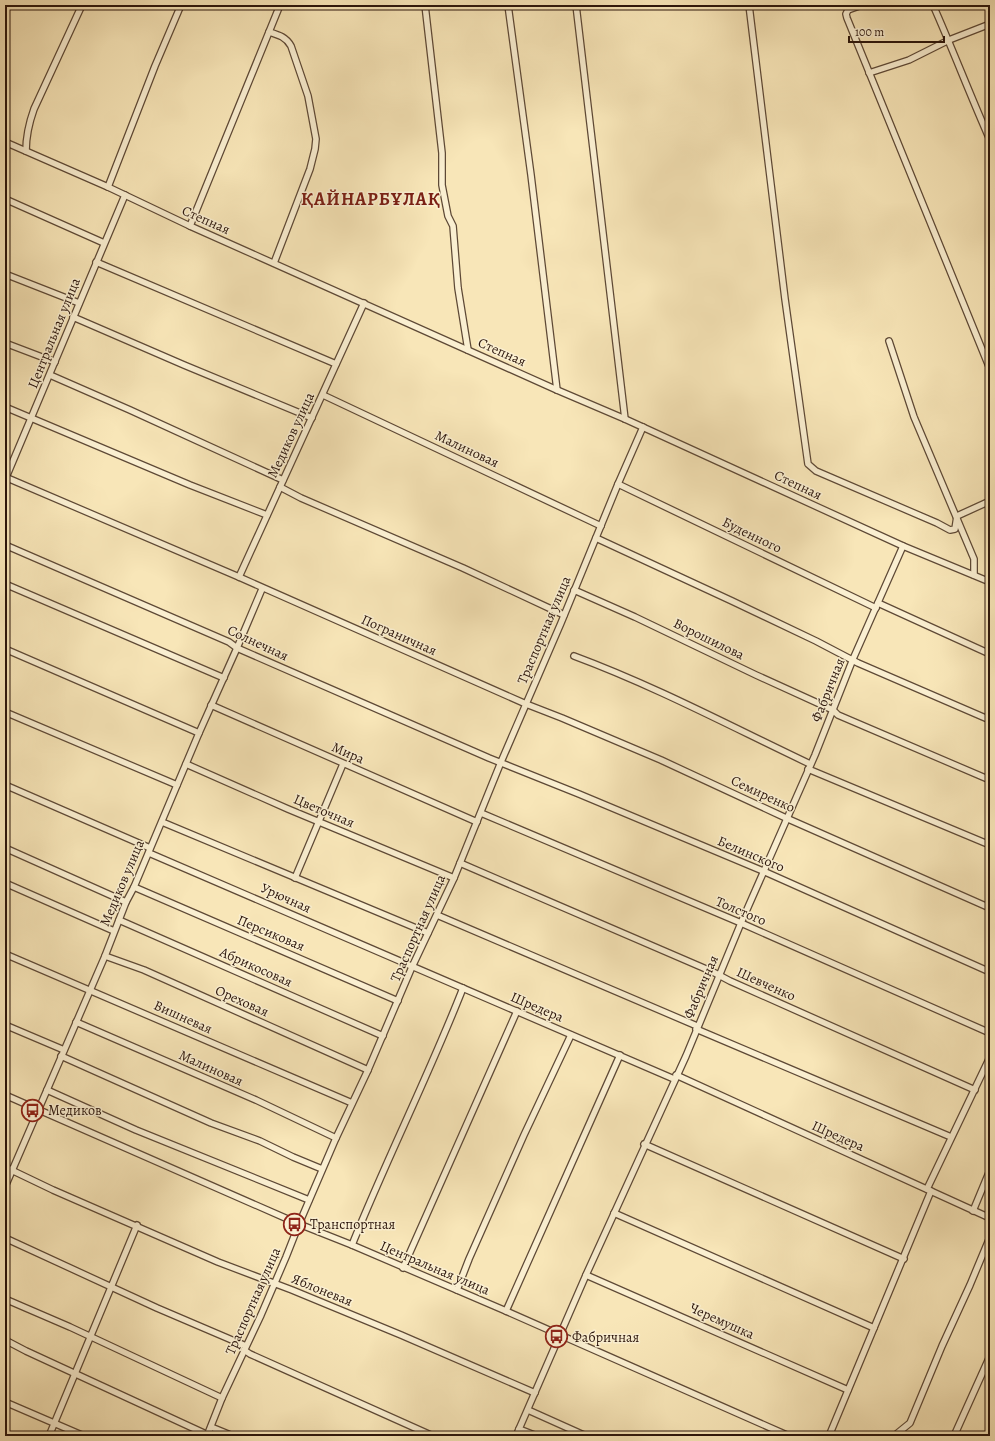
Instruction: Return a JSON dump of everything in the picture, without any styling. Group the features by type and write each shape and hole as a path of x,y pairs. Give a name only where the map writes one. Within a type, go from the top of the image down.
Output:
{"street":[{"path":"26,151 29,123 34,109 82,5"},
{"path":"108,187 155,66 181,5"},
{"path":"190,226 280,5"},
{"path":"425,5 442,153 442,185 448,216 453,226 458,288 468,350"},
{"path":"508,5 531,175 557,390"},
{"path":"576,5 625,419"},
{"path":"749,5 785,299 808,464 816,471 950,530 955,529 957,516"},
{"path":"862,5 848,10 846,14 990,370"},
{"path":"933,5 990,140"},
{"path":"869,73 909,60 949,40 990,24"},
{"path":"269,32 281,36 292,46 308,96 316,139 310,169 274,263"},
{"name":"Степная","path":"5,142 557,390 625,419 903,546 990,582"},
{"name":"Центральная улица","path":"5,478 32,419 73,317 125,195"},
{"path":"5,199 104,243"},
{"path":"96,262 336,364"},
{"path":"5,274 79,303"},
{"name":"Медиков улица","path":"239,577 364,303"},
{"path":"73,317 312,418"},
{"path":"889,341 914,417 974,559 974,575"},
{"path":"5,343 55,362"},
{"path":"50,375 283,480"},
{"name":"Малиновая","path":"322,395 601,526"},
{"path":"5,407 190,485 267,515"},
{"name":"Траспортная улица","path":"208,1435 222,1398 261,1315 322,1169 368,1070 412,967 454,878 501,762 642,427"},
{"name":"Пограничная","path":"5,478 239,577 526,704"},
{"name":"Буденного","path":"618,484 877,606 990,654"},
{"path":"280,487 301,498 463,568 564,615"},
{"path":"957,516 990,501"},
{"path":"596,538 698,585 853,659 858,663 990,720"},
{"name":"Солнечная","path":"5,546 229,642 237,648 501,762"},
{"name":"Фабричная","path":"516,1436 644,1144 697,1028 740,923 754,896 833,710 853,659 903,546"},
{"path":"5,584 224,678"},
{"name":"Медиков улица","path":"5,1187 262,588"},
{"name":"Ворошилова","path":"574,590 635,617 756,676 833,710 838,715 990,780"},
{"path":"5,648 199,733"},
{"path":"574,656 644,684 809,767 990,845"},
{"name":"Семиренко","path":"526,704 661,760 786,818 990,908"},
{"name":"Мира","path":"211,705 477,822"},
{"path":"5,712 177,785"},
{"name":"Белинского","path":"501,762 763,872 990,972"},
{"name":"Цветочная","path":"186,764 319,822 454,878"},
{"path":"295,878 343,764"},
{"name":"Урючная","path":"5,785 412,967"},
{"name":"Толстого","path":"480,813 740,923 990,1033"},
{"path":"162,822 428,933"},
{"path":"5,848 126,902"},
{"name":"Шевченко","path":"460,863 719,975 975,1090"},
{"path":"5,883 114,931"},
{"name":"Персиковая","path":"134,887 398,1001"},
{"path":"437,914 951,1137"},
{"name":"Абрикосовая","path":"119,920 383,1036"},
{"name":"Вишневая","path":"5,954 352,1103"},
{"name":"Ореховая","path":"105,956 144,970 368,1070"},
{"name":"Шредера","path":"412,967 571,1035 675,1077 990,1218"},
{"path":"352,1245 423,1085 463,988"},
{"path":"404,1268 517,1012"},
{"name":"Малиновая","path":"76,1022 256,1100 336,1138"},
{"path":"5,1025 211,1123 260,1141 322,1169"},
{"path":"457,1290 469,1259 524,1135 571,1035"},
{"path":"506,1311 620,1055"},
{"path":"829,1436 904,1259 929,1190 951,1137 990,1057"},
{"path":"47,1090 136,1130 309,1200"},
{"name":"Центральная улица","path":"5,1095 299,1224 506,1311 789,1436"},
{"path":"644,1144 904,1259"},
{"name":"Яблоневая","path":"5,1167 53,1190 137,1225 218,1262 274,1283 401,1335 535,1393"},
{"path":"973,1211 990,1170"},
{"path":"614,1213 874,1328"},
{"path":"49,1436 137,1225"},
{"path":"894,1436 898,1431 910,1423 990,1237"},
{"path":"5,1238 245,1348 250,1354 433,1436"},
{"name":"Черемушка","path":"586,1275 848,1390"},
{"path":"5,1299 222,1398"},
{"path":"5,1340 208,1435"},
{"path":"954,1436 990,1356"},
{"path":"5,1402 84,1436"},
{"path":"528,1410 586,1436"},
{"path":"211,1427 233,1436"},
{"path":"519,1429 536,1436"}],"place":[{"name":"Медиков","path":"33,1110"},
{"name":"Транспортная","path":"295,1224"},
{"name":"Фабричная","path":"556,1337"}],"district":[{"name":"ҚАЙНАРБҰЛАҚ","path":"371,199"}]}
